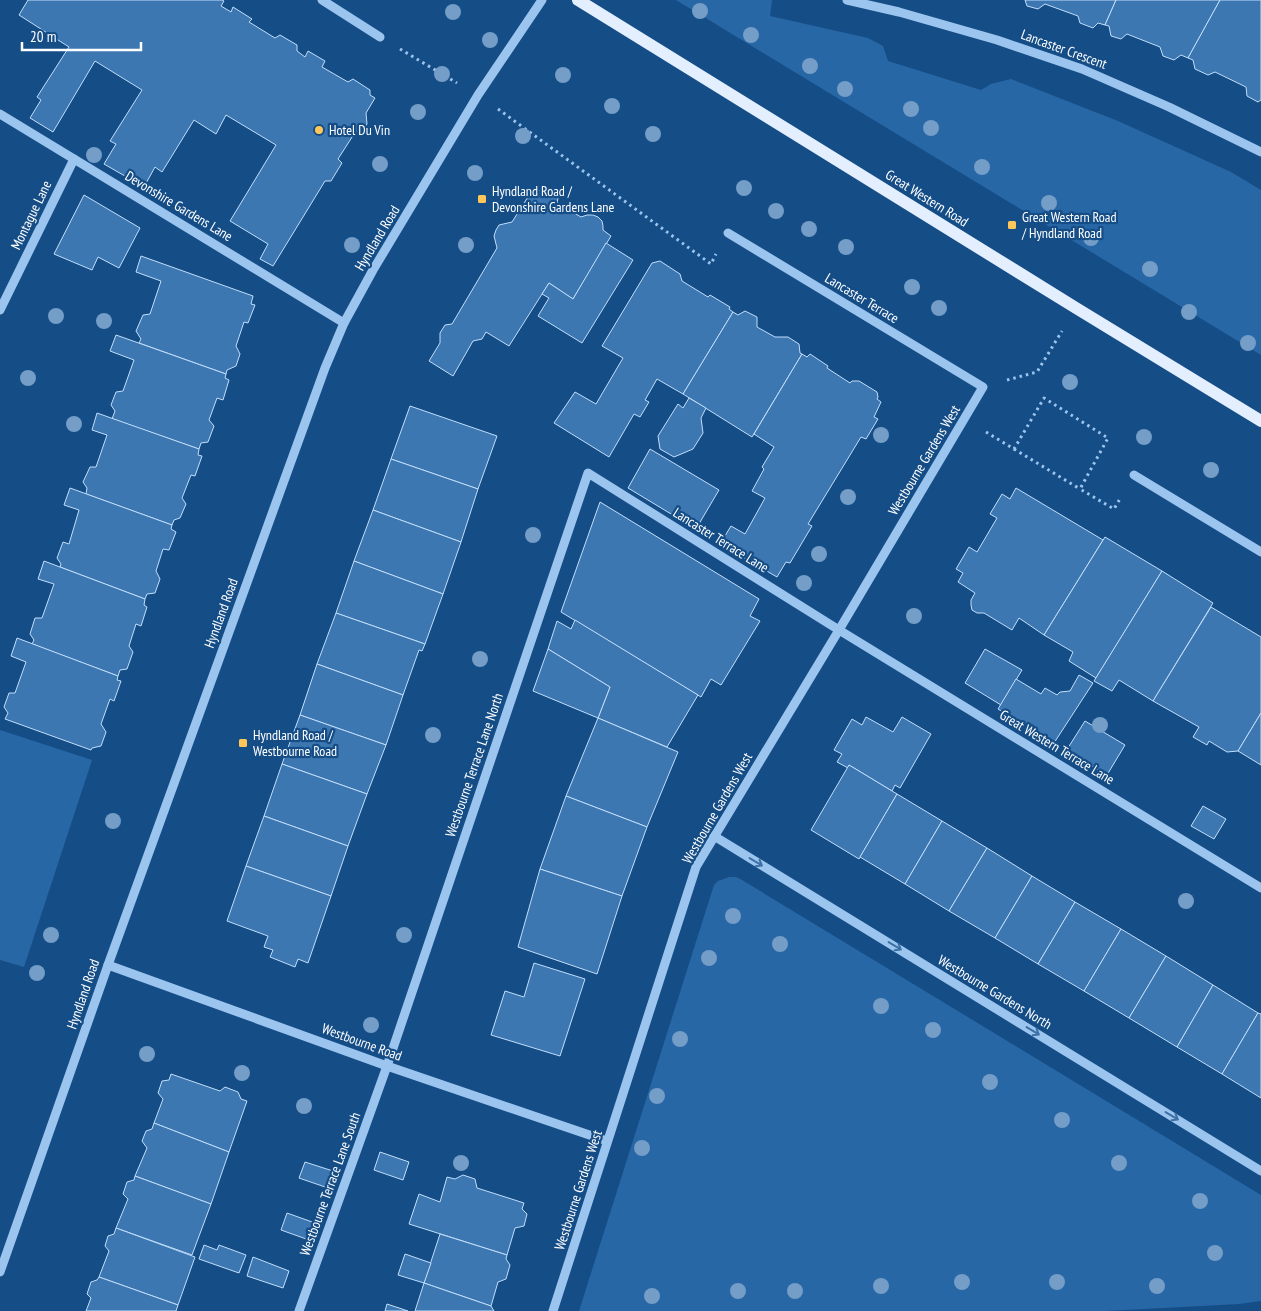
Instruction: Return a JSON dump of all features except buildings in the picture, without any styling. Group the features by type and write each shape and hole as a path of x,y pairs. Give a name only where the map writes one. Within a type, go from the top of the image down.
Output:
{"main road":[{"name":"Great Western Road","path":"578,0 1261,421"}],"street":[{"path":"322,0 380,37"},
{"name":"Hyndland Road","path":"0,1272 108,965 325,368 344,323 373,270 478,95 542,0"},
{"name":"Lancaster Crescent","path":"847,0 899,12 998,40 1082,69 1169,107 1261,152"},
{"name":"Devonshire Gardens Lane","path":"0,114 344,323"},
{"name":"Montague Lane","path":"0,310 74,159"},
{"name":"Lancaster Terrace","path":"728,233 982,387"},
{"name":"Westbourne Gardens West","path":"553,1311 696,867 839,630 982,387"},
{"name":"Lancaster Terrace Lane","path":"588,473 839,630"},
{"name":"Westbourne Terrace Lane North","path":"387,1066 588,473"},
{"path":"1134,475 1261,552"},
{"name":"Great Western Terrace Lane","path":"839,630 1261,888"},
{"name":"Westbourne Gardens North","path":"714,836 1261,1171"},
{"name":"Westbourne Road","path":"108,965 387,1066 607,1141"},
{"name":"Westbourne Terrace Lane South","path":"299,1311 387,1066"}],"path":[{"path":"380,37 478,95 711,264 728,233"},
{"path":"982,387 1037,372 1076,308"},
{"path":"1014,449 1044,398 1108,438 1080,489"},
{"path":"964,419 1114,509 1134,475"}],"shaded area":[{"path":"676,0 772,0 770,16 868,38 883,46 888,61 981,90 991,84 1011,79 1118,121 1231,172 1261,190 1261,355"},
{"path":"0,730 92,760 24,967 0,960"},
{"path":"729,877 736,877 742,880 1261,1195 1261,1301 1239,1304 1106,1311 579,1311 714,885 718,881"}],"place":[{"name":"Hotel Du Vin","path":"319,130"},
{"name":"Hyndland Road / Devonshire Gardens Lane","path":"482,199"},
{"name":"Great Western Road / Hyndland Road","path":"1012,225"},
{"name":"Hyndland Road / Westbourne Road","path":"243,743"}]}
